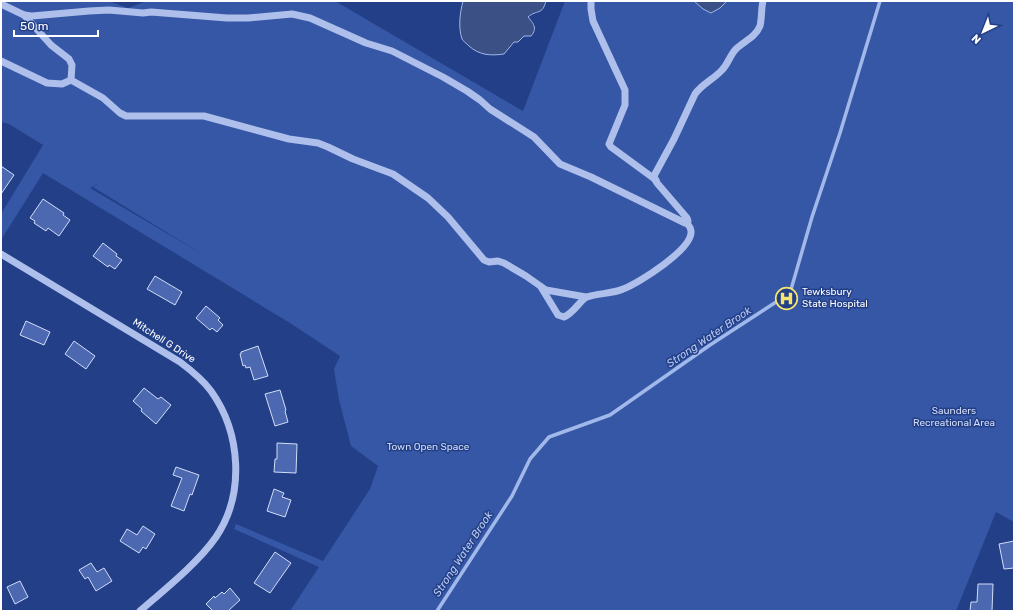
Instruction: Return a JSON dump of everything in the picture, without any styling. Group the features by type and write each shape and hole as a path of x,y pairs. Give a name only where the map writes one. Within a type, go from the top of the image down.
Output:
{"street":[{"path":"591,1 590,9 593,21 625,90 625,105 609,144 639,169 656,180 686,216 688,221 687,223"},
{"path":"656,180 654,178 655,174 674,139 695,94 698,89 724,68 737,47 748,41 757,30 760,24 763,1"},
{"path":"1,4 32,16 109,10 227,18 292,14 310,18 366,43 392,51 443,77 467,91 494,112 534,137 560,164 591,177 687,223 691,228 691,232 683,248 668,261 642,280 623,290 609,294 586,297 546,290 530,278 504,263 498,261 489,262 484,260 458,228 437,206 393,174 353,159 318,143 289,139 204,116 126,116 120,113 103,98 71,80"},
{"path":"24,14 52,45 71,62 71,80"},
{"path":"1,61 48,83 62,84 71,80"},
{"name":"Mitchell G Drive","path":"1,254 180,362 206,385 225,415 235,451 236,466 236,480 226,519 202,555 140,611"},
{"path":"541,287 556,312 561,317 570,314 586,297"}],"green space":[{"path":"1,1 108,1 128,8 147,1 335,1 523,111 565,1 1014,1 1014,522 996,512 956,611 290,611 319,567 234,529 236,524 323,561 370,489 378,466 351,446 339,400 334,369 340,356 290,323 43,173 1,240 1,214 43,145 9,124 1,122","holes":["101,182 93,187 202,254 90,188"]}],"shaded area":[{"path":"463,1 546,1 541,11 528,17 534,28 531,36 524,36 518,42 514,42 504,54 494,55 485,54 473,49 462,39 460,20"},
{"path":"694,1 727,1 720,8 711,13 703,9"}],"building":[{"path":"1,166 14,175 1,194"},
{"path":"43,199 64,213 63,215 70,220 59,236 48,228 46,231 34,223 35,221 30,218"},
{"path":"103,243 122,260 115,269 109,265 108,267 93,256"},
{"path":"155,276 182,292 175,305 147,289"},
{"path":"206,306 220,318 218,320 223,325 217,332 212,328 210,330 196,318"},
{"path":"26,321 50,332 44,345 20,335"},
{"path":"74,341 95,356 86,369 65,354"},
{"path":"258,346 268,376 254,380 250,367 246,368 245,365 243,366 240,354 241,352"},
{"path":"144,388 158,399 161,397 171,405 156,424 141,411 142,409 133,401"},
{"path":"280,390 288,422 275,426 265,394"},
{"path":"277,443 297,444 296,473 274,472 275,459 277,459"},
{"path":"176,467 199,475 192,495 190,494 184,511 171,506 182,478 173,475"},
{"path":"274,489 284,493 282,497 291,500 285,517 267,511"},
{"path":"143,526 155,534 146,549 143,547 139,553 120,541 127,529 137,535"},
{"path":"1014,541 1014,568 1004,569 999,544"},
{"path":"275,552 291,563 270,593 254,583"},
{"path":"91,563 97,572 104,568 112,581 96,591 88,577 85,579 79,570"},
{"path":"20,581 28,597 15,604 7,587"},
{"path":"978,584 993,584 992,611 970,611 971,602 977,602"},
{"path":"230,588 240,600 228,611 213,611 206,604 214,596 215,598 222,592 224,594"}],"waterway":[{"name":"Strong Water Brook","path":"437,611 512,496 530,459 549,437 610,415 710,345 790,293 812,217 840,133 880,1"}],"place":[{"name":"Tewksbury State Hospital","path":"787,298"}],"park label":[{"name":"Saunders Recreational Area","path":"954,416"},
{"name":"Town Open Space","path":"428,447"}]}
